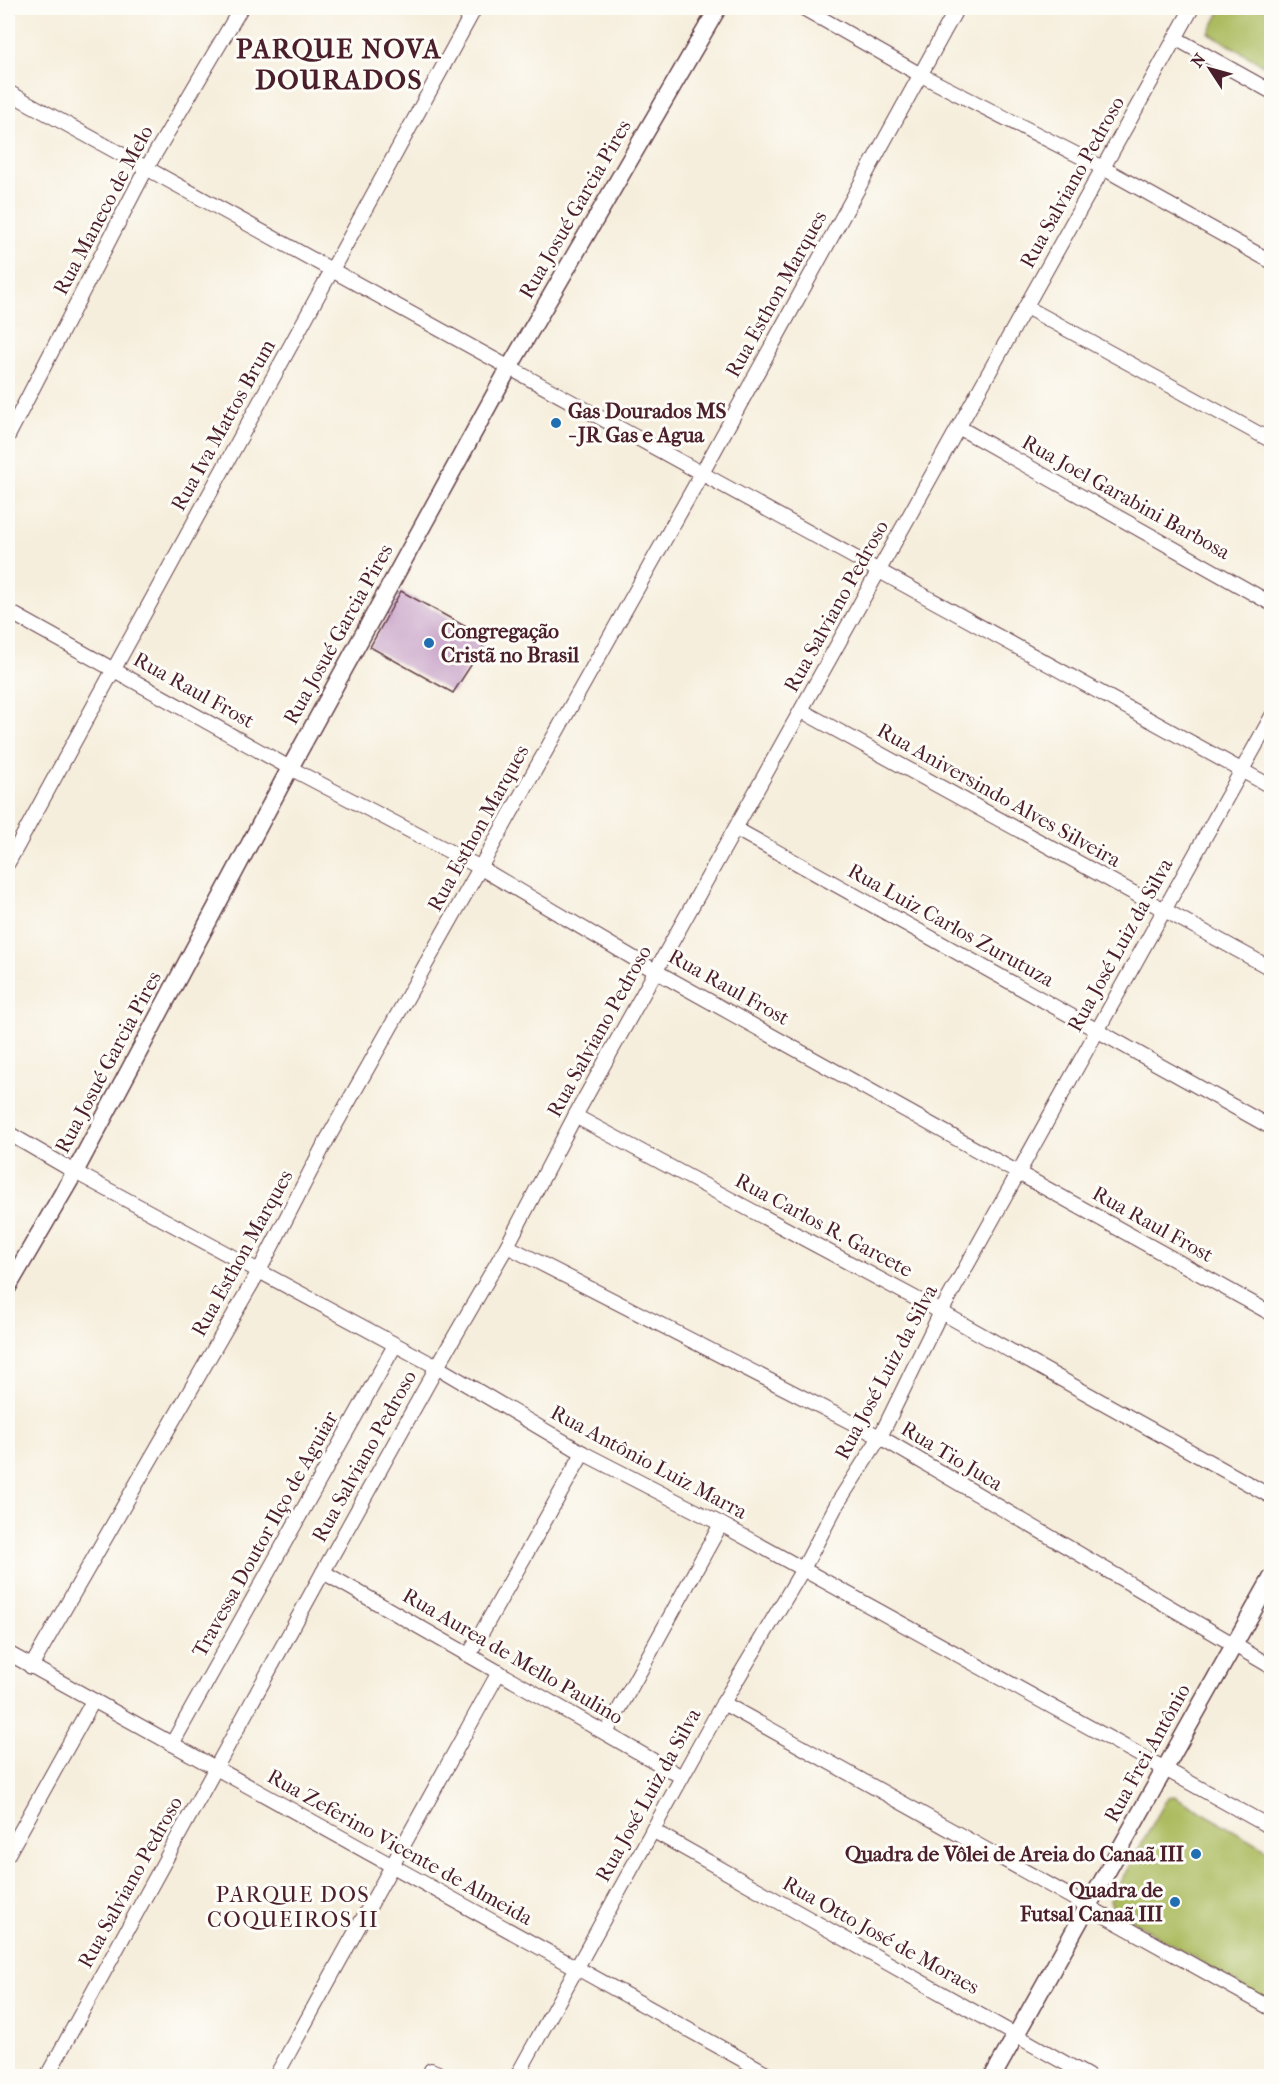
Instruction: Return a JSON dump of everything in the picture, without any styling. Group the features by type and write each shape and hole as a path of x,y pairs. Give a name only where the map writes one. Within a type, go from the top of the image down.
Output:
{"street":[{"name":"Rua Maneco de Melo","path":"8,436 146,169 241,8"},
{"name":"Rua Iva Mattos Brum","path":"8,863 475,8"},
{"name":"Rua Josué Garcia Pires","path":"8,1287 75,1172 290,768 510,368 718,8"},
{"path":"803,8 919,74 1103,168 1272,262"},
{"name":"Rua Esthon Marques","path":"31,1666 259,1271 323,1147 701,475 957,8"},
{"name":"Rua Salviano Pedroso","path":"46,2076 437,1367 507,1246 575,1116 1192,8"},
{"path":"1175,38 1272,92"},
{"path":"8,92 1272,787"},
{"path":"1026,308 1272,441"},
{"name":"Rua Joel Garabini Barbosa","path":"960,428 1272,604"},
{"name":"Rua Raul Frost","path":"8,611 290,768 479,867 657,972 1272,1314"},
{"name":"Rua Aniversindo Alves Silveira","path":"802,711 1272,969"},
{"name":"Rua José Luiz da Silva","path":"517,2076 723,1703 803,1569 837,1504 880,1437 941,1312 1272,716"},
{"name":"Rua Luiz Carlos Zurutuza","path":"736,829 1272,1128"},
{"name":"Rua Carlos R. Garcete","path":"575,1116 941,1312 1272,1497"},
{"name":"Rua Antônio Luiz Marra","path":"8,1133 75,1172 437,1367 583,1453 721,1524 1272,1828"},
{"name":"Rua Tio Juca","path":"507,1246 880,1437 1272,1667"},
{"name":"Travessa Doutor Ilço de Aguiar","path":"172,1744 395,1345"},
{"path":"469,1654 583,1453"},
{"path":"606,1733 721,1524"},
{"name":"Rua Aurea de Mello Paulino","path":"324,1572 682,1777"},
{"name":"Rua Frei Antônio","path":"993,2076 1272,1577"},
{"name":"Rua Zeferino Vicente de Almeida","path":"8,1653 772,2076"},
{"path":"276,2076 499,1672"},
{"path":"8,1854 93,1701"},
{"path":"723,1703 1272,2009"},
{"name":"Rua Otto José de Moraes","path":"652,1830 1088,2076"},
{"path":"431,2070 445,2076"}],"green space":[{"path":"1222,8 1271,8 1271,70 1209,33"},
{"path":"1174,1796 1271,1852 1271,2004 1113,1909 1110,1900 1168,1797"}],"building":[{"name":"Congregação Cristã no Brasil","path":"401,591 488,639 453,693 370,647"}],"place":[{"name":"Gas Dourados MS - JR Gas e Agua","path":"556,423"},
{"name":"Congregação Cristã no Brasil","path":"429,643"},
{"name":"Quadra de Vôlei de Areia do Canaã III","path":"1196,1854"},
{"name":"Quadra de Futsal Canaã III","path":"1175,1902"}],"district":[{"name":"PARQUE NOVA DOURADOS","path":"339,64"},
{"name":"PARQUE DOS COQUEIROS II","path":"293,1907"}]}
